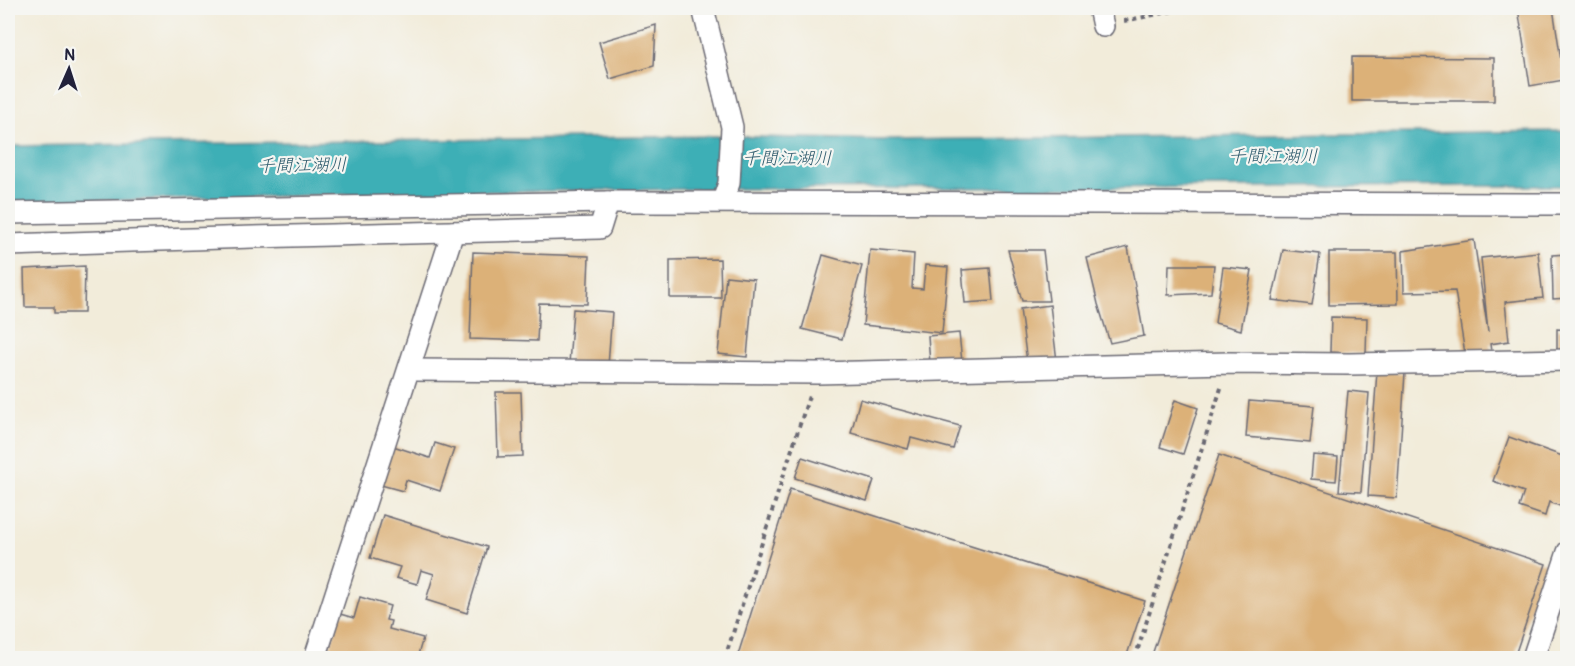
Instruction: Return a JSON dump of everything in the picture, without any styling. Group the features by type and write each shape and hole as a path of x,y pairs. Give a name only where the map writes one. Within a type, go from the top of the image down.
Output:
{"street":[{"path":"703,8 732,127 726,192"},
{"path":"8,213 608,202 726,192 1568,204"},
{"path":"8,245 600,228 608,202"},
{"path":"315,658 453,232"},
{"path":"409,370 817,373 1229,363 1349,364 1568,360"},
{"path":"1533,658 1568,552"}],"path":[{"path":"1101,17 1188,8"},
{"path":"1135,658 1229,363"},
{"path":"725,658 817,373"}],"water":[{"name":"千間江湖川","path":"1567,131 1568,186 714,189 451,192 8,203 8,146 717,136 888,140"}],"building":[{"path":"1518,8 1553,8 1564,80 1530,86"},
{"path":"656,25 654,66 610,79 599,42"},
{"path":"1352,57 1494,58 1494,101 1352,101"},
{"path":"1474,240 1488,332 1481,258 1538,252 1543,298 1505,302 1509,341 1490,344 1492,359 1466,360 1455,291 1404,292 1403,251"},
{"path":"1128,247 1144,336 1110,343 1087,258"},
{"path":"870,250 914,254 912,288 923,289 925,265 948,267 942,333 863,325"},
{"path":"1008,250 1043,250 1049,301 1022,301"},
{"path":"1283,250 1320,254 1312,305 1272,300"},
{"path":"473,252 589,256 587,304 539,303 537,341 470,339"},
{"path":"1329,252 1397,252 1398,304 1329,305"},
{"path":"1568,254 1568,298 1553,299 1552,255"},
{"path":"823,255 862,266 842,339 802,329"},
{"path":"720,259 721,298 670,298 670,260"},
{"path":"1169,265 1214,265 1211,293 1168,295"},
{"path":"85,266 84,313 54,313 54,307 25,307 24,269"},
{"path":"1223,267 1252,270 1241,330 1215,323"},
{"path":"990,268 993,301 965,303 962,270"},
{"path":"726,276 754,279 747,357 718,354"},
{"path":"1050,305 1057,361 1027,362 1020,309"},
{"path":"573,309 612,312 608,366 569,364"},
{"path":"1331,317 1367,318 1366,354 1330,352"},
{"path":"1557,329 1568,330 1568,357 1557,357"},
{"path":"959,333 962,362 930,364 928,336"},
{"path":"1377,371 1405,373 1397,498 1368,496"},
{"path":"1348,391 1369,393 1361,492 1339,491"},
{"path":"496,392 521,392 523,456 498,457"},
{"path":"860,399 960,426 953,449 911,438 908,449 851,433"},
{"path":"1175,400 1198,408 1183,454 1160,447"},
{"path":"1249,401 1314,406 1310,443 1246,437"},
{"path":"1509,437 1568,458 1568,494 1563,507 1549,502 1545,516 1519,507 1524,492 1493,481"},
{"path":"435,443 454,449 440,491 406,480 403,491 381,485 393,446 430,458"},
{"path":"1219,455 1546,564 1514,658 1151,658"},
{"path":"1313,455 1338,457 1336,481 1311,479"},
{"path":"802,457 874,480 867,501 795,478"},
{"path":"790,489 1145,601 1126,658 737,658"},
{"path":"383,515 487,547 467,613 426,600 434,574 421,570 417,584 396,578 400,567 370,558"},
{"path":"360,597 390,606 386,620 391,621 389,629 423,638 417,658 327,658 340,614 354,618"},
{"path":"1567,639 1568,658 1561,658"}]}
